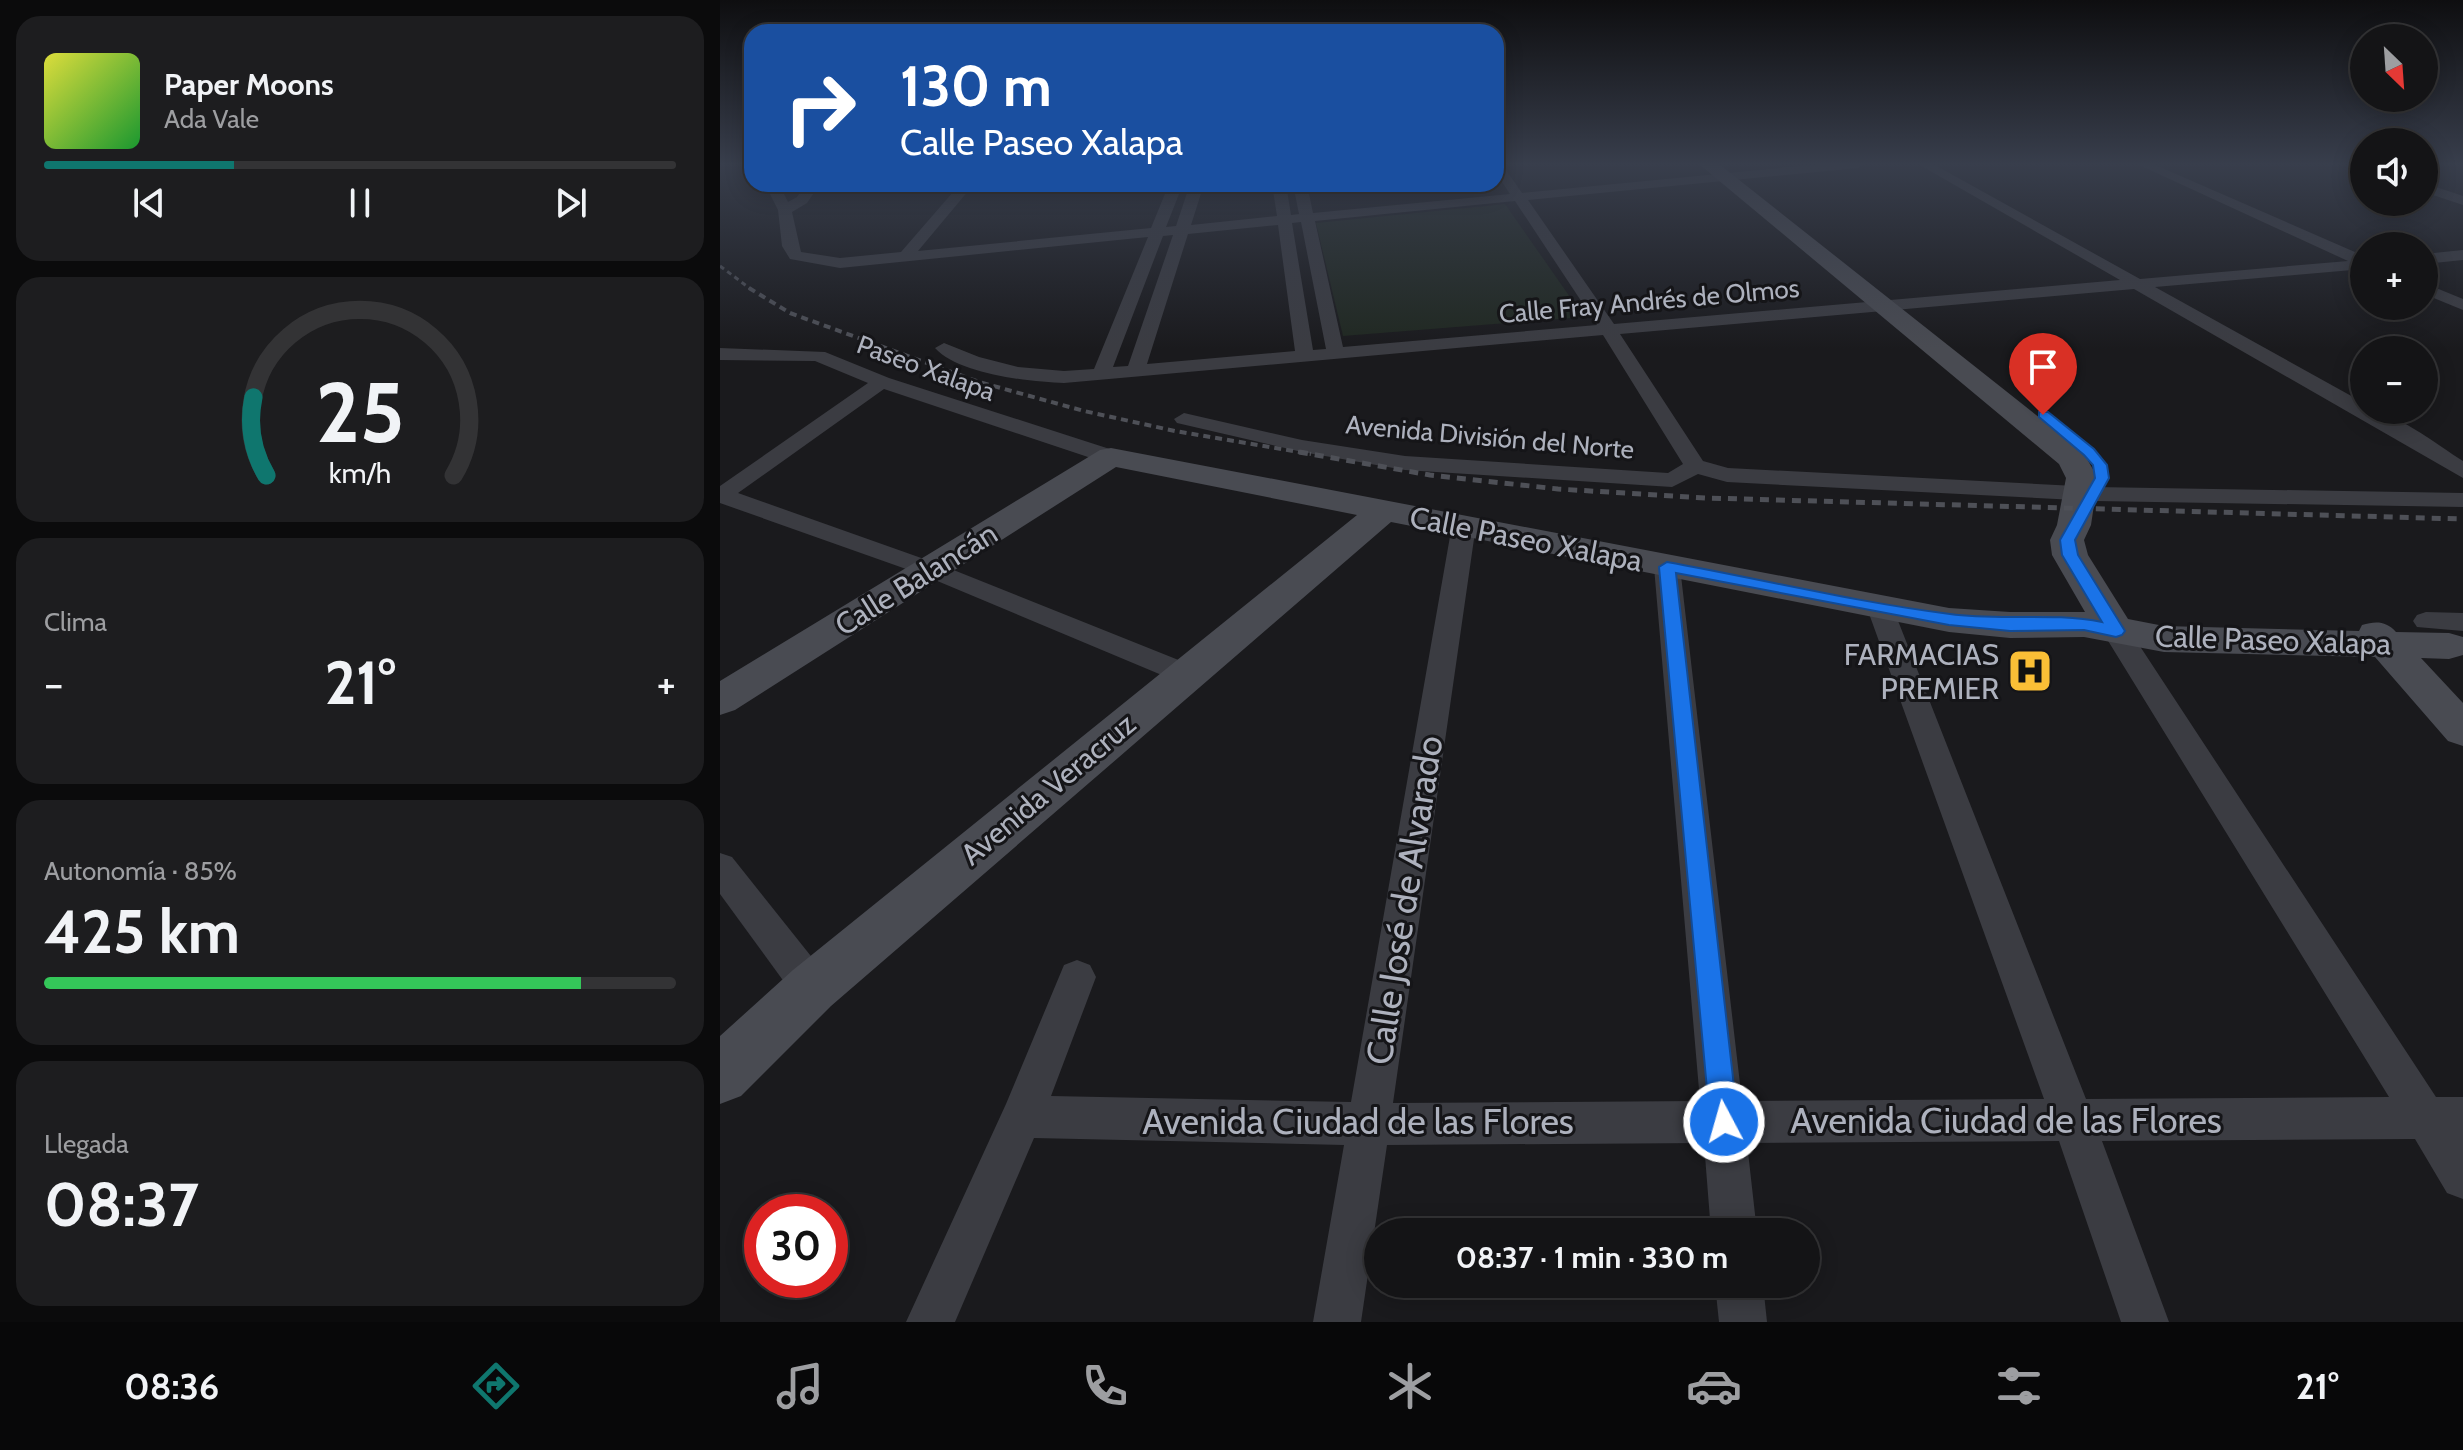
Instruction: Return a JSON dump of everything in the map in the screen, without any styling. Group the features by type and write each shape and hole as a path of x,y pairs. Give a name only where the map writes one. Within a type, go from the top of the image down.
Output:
{"main road":[{"path":"1795,226 1886,300 2089,452 2100,465 2102,478 2082,504 2067,540 2070,555 2103,624"},
{"name":"Calle Paseo Xalapa","path":"1111,457 1949,620 2010,625 2103,624 2164,639 2374,632 2453,639"},
{"name":"Calle Balancán","path":"720,700 1111,457"},
{"name":"Avenida Veracruz","path":"720,1075 812,988 1383,511"},
{"path":"2374,632 2463,730"}],"street":[{"path":"787,226 795,256 840,263 908,253 1205,226"},
{"path":"908,253 931,226"},
{"path":"1105,365 1158,226"},
{"path":"1283,226 1304,351"},
{"path":"1308,226 1335,349"},
{"path":"1539,226 1695,466 1727,475 2082,504 2463,500"},
{"path":"2035,226 2119,273 2140,277"},
{"path":"2059,226 2297,374 2412,438 2463,471"},
{"path":"2288,226 2350,252"},
{"path":"2294,226 2350,252"},
{"path":"1138,363 1182,228"},
{"path":"2438,247 2463,245"},
{"path":"2438,258 2463,255"},
{"name":"Calle Fray Andrés de Olmos","path":"944,348 969,360 1031,375 1064,377 1105,365 1335,349 2350,258"},
{"name":"Calle Fray Andrés de Olmos","path":"2140,277 2163,281 2350,258"},
{"name":"Calle Fray Andrés de Olmos","path":"1886,300 2119,273"},
{"path":"2163,281 2350,383"},
{"path":"2438,283 2463,293"},
{"path":"2438,294 2463,305"},
{"name":"Paseo Xalapa","path":"720,354 818,356 882,382 1111,457"},
{"path":"2297,374 2325,370"},
{"path":"721,495 882,382"},
{"name":"Avenida División del Norte","path":"1184,419 1302,446 1405,463 1672,480 1695,466"},
{"path":"2422,424 2463,448"},
{"path":"721,495 932,570 1186,674"},
{"name":"Calle José de Alvarado","path":"1337,1322 1464,525"},
{"path":"1667,567 1733,1218"},
{"path":"1880,608 2073,1120 2145,1322"},
{"path":"2103,624 2445,1118 2463,1177"},
{"path":"720,867 812,988"},
{"path":"930,1322 1022,1117 1077,977"},
{"name":"Avenida Ciudad de las Flores","path":"1022,1117 1368,1124 2445,1118"},
{"path":"1740,1298 1743,1322"}],"shaded area":[{"path":"1317,226 1520,226 1584,317 1343,336"}],"railway":[{"path":"720,266 751,289"},
{"path":"751,289 790,313 979,382 1084,411 1175,431 1311,454"},
{"path":"1299,452 1430,475 1558,489 1706,498 2463,519"}],"place":[{"name":"FARMACIAS PREMIER","path":"2030,671"}],"route":[{"path":"1724,1122 1667,567 1949,620 2010,625 2084,624 2116,631 2070,555 2067,540 2088,508 2102,478 2100,465 2089,452 2043,415"}]}
